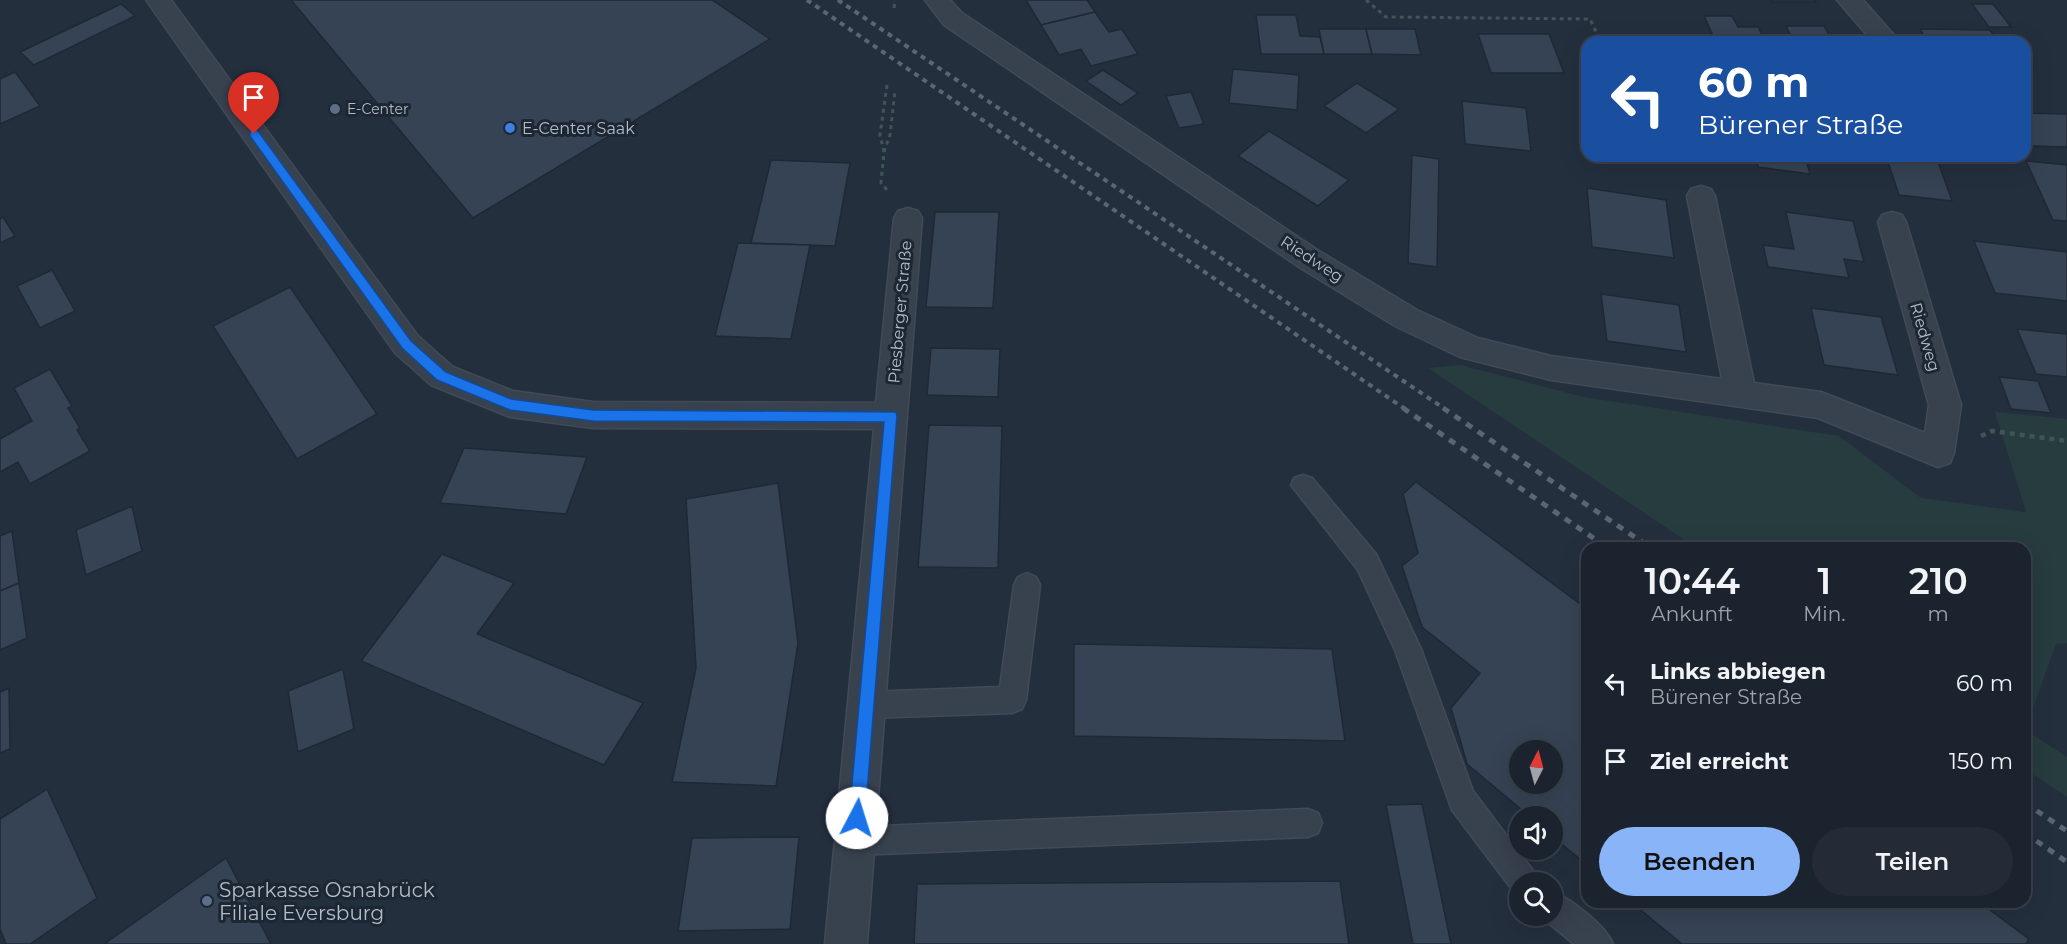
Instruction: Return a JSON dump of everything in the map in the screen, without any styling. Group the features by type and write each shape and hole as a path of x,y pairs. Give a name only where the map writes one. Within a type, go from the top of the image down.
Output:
{"street":[{"path":"158,0 406,344 442,376 510,405 593,415 891,416"},
{"name":"Riedweg","path":"937,0 953,19 1309,259 1406,318 1471,348 1551,368 1821,405 1938,453 1945,405 1892,222"},
{"path":"1849,0 1882,36"},
{"path":"1701,196 1741,394"},
{"name":"Piesberger Straße","path":"846,944 908,218"}],"lane":[{"path":"1303,486 1367,562 1408,649 1462,800 1516,872"},
{"path":"867,705 1012,700 1027,585"},
{"path":"855,841 1308,823"},
{"path":"1563,915 1598,944"}],"path":[{"path":"894,8 895,0"},
{"path":"1366,0 1386,16 1590,19 1598,36"},
{"path":"887,85 880,135 884,152 890,135 896,91"},
{"path":"1938,453 1992,431 2067,441"}],"green space":[{"path":"1460,365 1584,397 1839,436 1921,498 2026,512 1995,412 2067,419 2067,643 2056,644 2031,713 2031,542 1688,542 1428,368"},
{"path":"2031,734 2067,757 2067,797 2031,773"}],"building":[{"name":"E-Center Saak","path":"291,0 712,0 770,39 473,218"},
{"path":"1026,0 1087,0 1095,12 1041,25"},
{"path":"1771,0 1814,0 1816,2 1772,2"},
{"path":"121,4 135,16 34,65 20,52"},
{"path":"1972,4 1993,4 2011,27 1989,27"},
{"path":"1095,12 1109,32 1122,29 1138,54 1091,66 1081,49 1059,55 1041,25"},
{"path":"1256,15 1296,15 1300,36 1320,37 1324,54 1261,54"},
{"path":"1704,16 1732,16 1738,27 1758,27 1763,36 1713,36"},
{"path":"1786,26 1824,26 1830,36 1791,36"},
{"path":"1319,29 1366,29 1372,54 1324,54"},
{"path":"1366,29 1415,29 1421,55 1372,54"},
{"path":"1920,29 1990,30 1994,36 1924,36"},
{"path":"1478,34 1549,34 1564,73 1491,73"},
{"path":"1233,69 1299,75 1297,110 1229,103"},
{"path":"1103,70 1138,93 1121,105 1086,81"},
{"path":"15,72 40,106 0,124 0,79"},
{"path":"1357,83 1399,109 1366,133 1324,106"},
{"path":"1191,92 1204,124 1179,128 1166,96"},
{"path":"1462,101 1526,108 1531,151 1465,144"},
{"path":"2031,113 2067,114 2067,147 2031,146"},
{"path":"1269,131 1349,180 1318,206 1238,156"},
{"path":"1412,155 1439,159 1437,267 1408,263"},
{"path":"771,160 850,163 835,246 751,243"},
{"path":"1757,162 1807,162 1810,174 1758,167"},
{"path":"1888,162 1938,162 1952,201 1899,195"},
{"path":"2026,162 2067,165 2067,221 2053,220"},
{"path":"1587,188 1666,200 1674,258 1592,247"},
{"path":"935,212 999,212 993,308 926,307"},
{"path":"1786,212 1853,221 1864,262 1844,259 1849,278 1768,267 1763,245 1794,249"},
{"path":"3,217 15,236 0,243 0,219"},
{"path":"1974,241 2067,252 2067,301 1995,293"},
{"path":"738,243 810,245 791,339 715,336"},
{"path":"52,270 75,311 40,328 17,286"},
{"path":"290,287 377,414 297,459 213,326"},
{"path":"1601,294 1679,305 1686,352 1607,341"},
{"path":"1811,308 1881,317 1898,375 1824,365"},
{"path":"2017,329 2067,334 2067,377 2036,374"},
{"path":"931,348 1000,349 998,397 927,395"},
{"path":"50,369 72,406 68,408 80,428 77,430 90,451 30,484 18,462 0,472 0,439 32,421 14,388"},
{"path":"1999,377 2038,381 2051,413 2011,409"},
{"path":"929,425 1002,426 998,568 918,567"},
{"path":"464,448 587,457 566,514 440,503"},
{"path":"1416,482 1581,605 1581,860 1563,845 1563,806 1517,806 1467,764 1451,708 1480,673 1422,627 1402,566 1418,553 1403,494"},
{"path":"778,483 798,643 776,786 672,782 696,668 686,499"},
{"path":"132,506 142,551 86,575 76,530"},
{"path":"12,531 19,583 0,591 0,536"},
{"path":"442,554 514,583 477,634 643,703 604,765 361,661"},
{"path":"19,583 27,638 0,650 0,591"},
{"path":"1074,644 1332,649 1345,741 1074,736"},
{"path":"343,669 354,729 298,752 288,691"},
{"path":"9,688 10,749 0,753 0,692"},
{"path":"47,789 97,898 30,944 6,944 0,929 0,819"},
{"path":"1422,804 1451,944 1413,944 1386,805"},
{"path":"799,837 790,929 678,931 692,838"},
{"name":"Sparkasse Osnabrück Filiale Eversburg","path":"226,858 271,944 104,944"},
{"path":"1340,881 1349,944 914,944 917,884"},
{"path":"1638,908 1987,908 2029,939 2026,944 1682,944"}],"railway":[{"path":"807,0 1405,409"},
{"path":"838,0 1445,409"},
{"path":"1403,408 1599,542"},
{"path":"1443,408 1642,542"},
{"path":"2031,807 2067,831"},
{"path":"2031,837 2067,862"}],"place":[{"name":"E-Center","path":"335,109"},
{"name":"E-Center Saak","path":"510,128"},
{"name":"Sparkasse Osnabrück Filiale Eversburg","path":"207,901"}],"route":[{"path":"254,134 406,344 442,376 510,405 593,415 891,416 857,818"}]}
